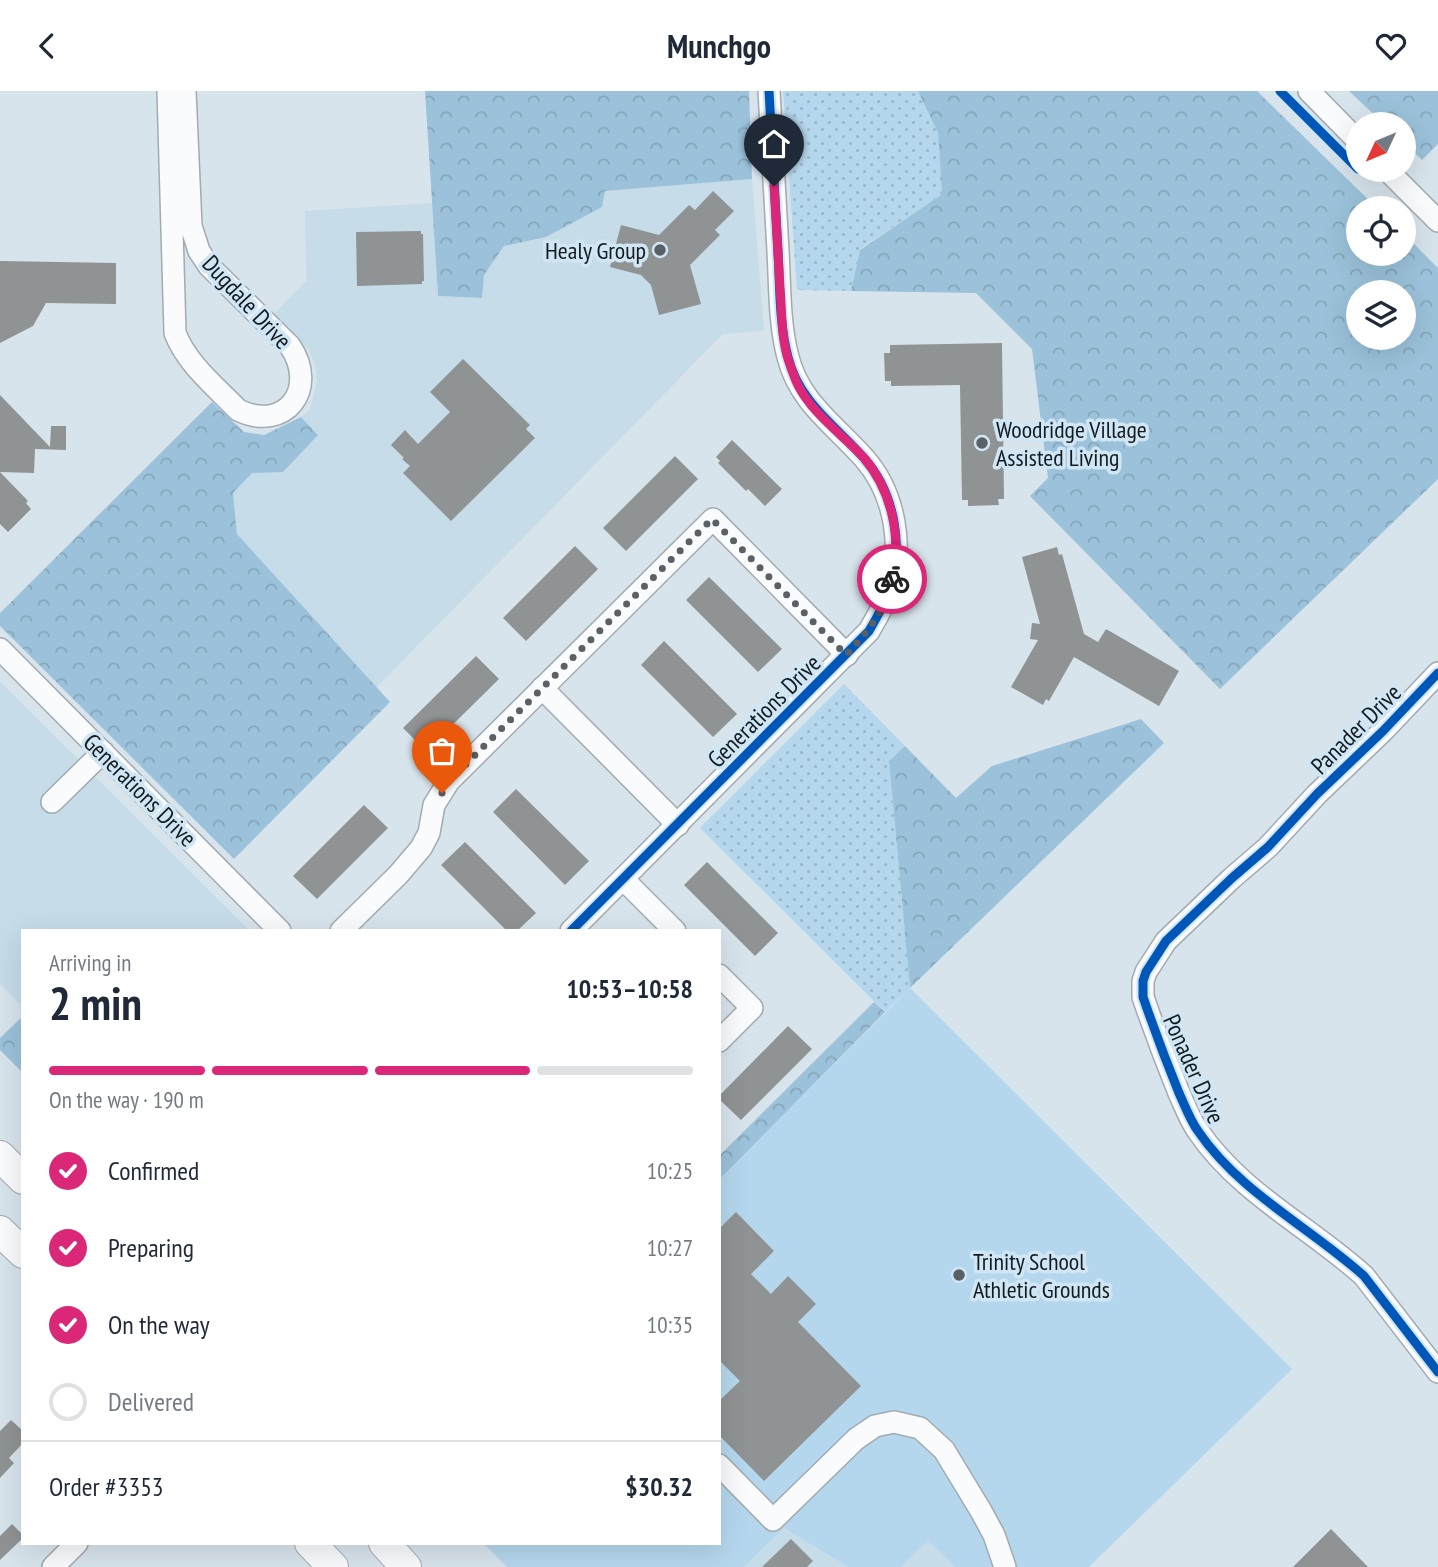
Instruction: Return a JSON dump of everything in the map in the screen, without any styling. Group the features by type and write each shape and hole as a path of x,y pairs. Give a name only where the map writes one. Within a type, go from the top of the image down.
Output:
{"highway":[{"path":"0,1156 21,1177"},
{"path":"0,1231 21,1251"},
{"path":"312,1545 332,1567"},
{"path":"386,1545 406,1567"}],"street":[{"name":"Dugdale Drive","path":"168,91 175,333 189,360 238,410 260,417 273,415 285,409 299,393 301,369 290,346 209,266 199,251 191,226 185,91"},
{"name":"Generations Drive","path":"573,929 869,631 889,593 895,569 894,524 890,504 879,479 865,459 799,388 788,360 781,305 769,91"},
{"path":"1309,91 1346,129"},
{"path":"1399,182 1438,221"},
{"path":"343,929 398,875 421,848 429,833 434,805 449,781 712,519 846,655"},
{"name":"Generations Drive","path":"0,649 278,929"},
{"name":"Panader Drive","path":"1317,794 1383,731 1438,673"},
{"path":"542,688 678,825"},
{"path":"52,802 103,752"},
{"name":"Ponader Drive","path":"1317,794 1268,847 1166,941 1146,972 1143,997 1191,1119 1208,1145 1240,1179 1364,1276 1438,1372"},
{"path":"623,879 673,929"},
{"path":"721,977 752,1008 721,1039"},
{"path":"721,1467 773,1520 856,1439 875,1426 894,1422 920,1428 944,1450 959,1474 994,1535 1005,1567"},
{"path":"53,1567 75,1545"}],"shaded area":[{"path":"783,91 918,91 938,133 942,194 860,249 851,291 797,290"},
{"path":"752,179 764,331 723,334 376,688 237,534 233,493 252,473 318,435 301,417 310,409 317,380 314,362 308,349 274,314 306,281 305,211 432,203 438,296 481,298 484,275 504,246 546,237 605,191"},
{"path":"0,681 248,929 21,929 21,1005 0,984"},
{"path":"844,684 905,746 889,761 910,988 885,1012 700,828"},
{"name":"Trinity School Athletic Grounds","path":"910,988 1292,1369 1089,1567 955,1567 928,1540 901,1567 848,1567 784,1528 744,1567 507,1567 485,1545 721,1545 721,1178"},
{"path":"784,1528 848,1567 744,1567"},
{"path":"928,1540 955,1567 901,1567"}],"green space":[{"path":"425,91 749,91 752,179 605,191 602,207 546,237 504,246 484,275 482,298 438,296"},
{"path":"918,91 1257,91 1346,178 1346,182 1350,182 1365,196 1346,196 1346,266 1416,266 1416,246 1438,268 1438,479 1220,689 1030,496 1048,478 1032,349 976,293 851,291 860,250 942,194 938,133"},
{"path":"1349,91 1438,91 1438,144 1422,160 1416,154 1416,112 1371,112"},
{"path":"212,402 244,432 264,435 301,417 318,435 283,472 252,473 233,493 237,534 390,702 234,859 0,626 0,613"},
{"path":"1141,719 1164,743 910,988 889,761 905,746 956,798 992,766"},
{"path":"874,1002 885,1012 721,1178 721,1154"},
{"path":"21,1018 21,1071 0,1050 0,1038"}],"building":[{"name":"Healy Group","path":"713,191 734,211 715,230 720,235 690,265 701,304 659,315 651,285 641,275 610,267 621,225 659,235 689,205 695,210"},
{"path":"421,231 422,284 357,286 356,232"},
{"path":"0,261 116,263 116,304 46,303 33,326 0,343"},
{"name":"Woodridge Village Assisted Living","path":"1002,343 1004,499 998,499 999,505 968,506 968,500 962,500 960,385 891,386 891,381 885,381 884,353 890,353 890,345"},
{"path":"463,359 530,425 526,429 535,438 451,521 403,473 410,466 391,445 405,430 418,444 450,412 430,392"},
{"path":"0,395 50,447 51,426 66,426 66,450 35,449 34,473 0,472"},
{"path":"732,440 782,489 765,506 718,463 720,461 716,457"},
{"path":"675,456 698,479 626,551 603,528"},
{"path":"0,472 28,501 26,503 31,509 8,532 0,524"},
{"path":"575,546 598,569 526,641 503,618"},
{"path":"1057,547 1059,555 1062,554 1084,634 1098,642 1106,629 1179,671 1159,706 1074,657 1049,701 1046,699 1043,705 1011,687 1038,640 1030,639 1032,623 1040,624 1022,557"},
{"path":"709,577 782,649 758,672 686,600"},
{"path":"664,641 737,714 713,737 641,665"},
{"path":"476,656 499,679 426,751 403,728"},
{"path":"516,789 589,861 565,885 493,812"},
{"path":"364,805 388,828 317,899 293,876"},
{"path":"465,842 536,913 519,929 505,929 441,865"},
{"path":"707,862 778,933 755,956 684,885"},
{"path":"788,1026 812,1049 741,1120 721,1101 721,1094"},
{"path":"736,1212 774,1251 751,1274 771,1294 788,1276 816,1304 798,1322 861,1386 764,1481 721,1437 721,1399 740,1381 721,1362 721,1227"},
{"path":"11,1420 21,1429 21,1445 9,1458 14,1463 0,1478 0,1431"},
{"path":"12,1524 21,1533 21,1540 0,1560 0,1536"},
{"path":"1331,1529 1368,1567 1293,1567"},
{"path":"791,1539 813,1561 807,1567 762,1567"}],"cycle path":[{"path":"573,929 869,631 886,599 893,577 896,559 894,522 883,488 864,458 809,400 793,373 788,357 780,304 769,91"},
{"path":"1280,91 1346,157"},
{"path":"1438,673 1268,847 1166,941 1143,981 1143,997 1156,1033 1179,1093 1198,1131 1234,1173 1364,1276 1438,1372"}],"way so far":[{"path":"442,793 449,781 712,519 846,655 869,631 883,607 892,579"}],"place":[{"name":"Healy Group","path":"660,250"},
{"name":"Woodridge Village Assisted Living","path":"982,443"},
{"name":"Trinity School Athletic Grounds","path":"959,1275"}],"route":[{"path":"774,186 781,305 788,360 799,388 865,459 879,479 890,504 894,524 896,545 892,579"}]}
